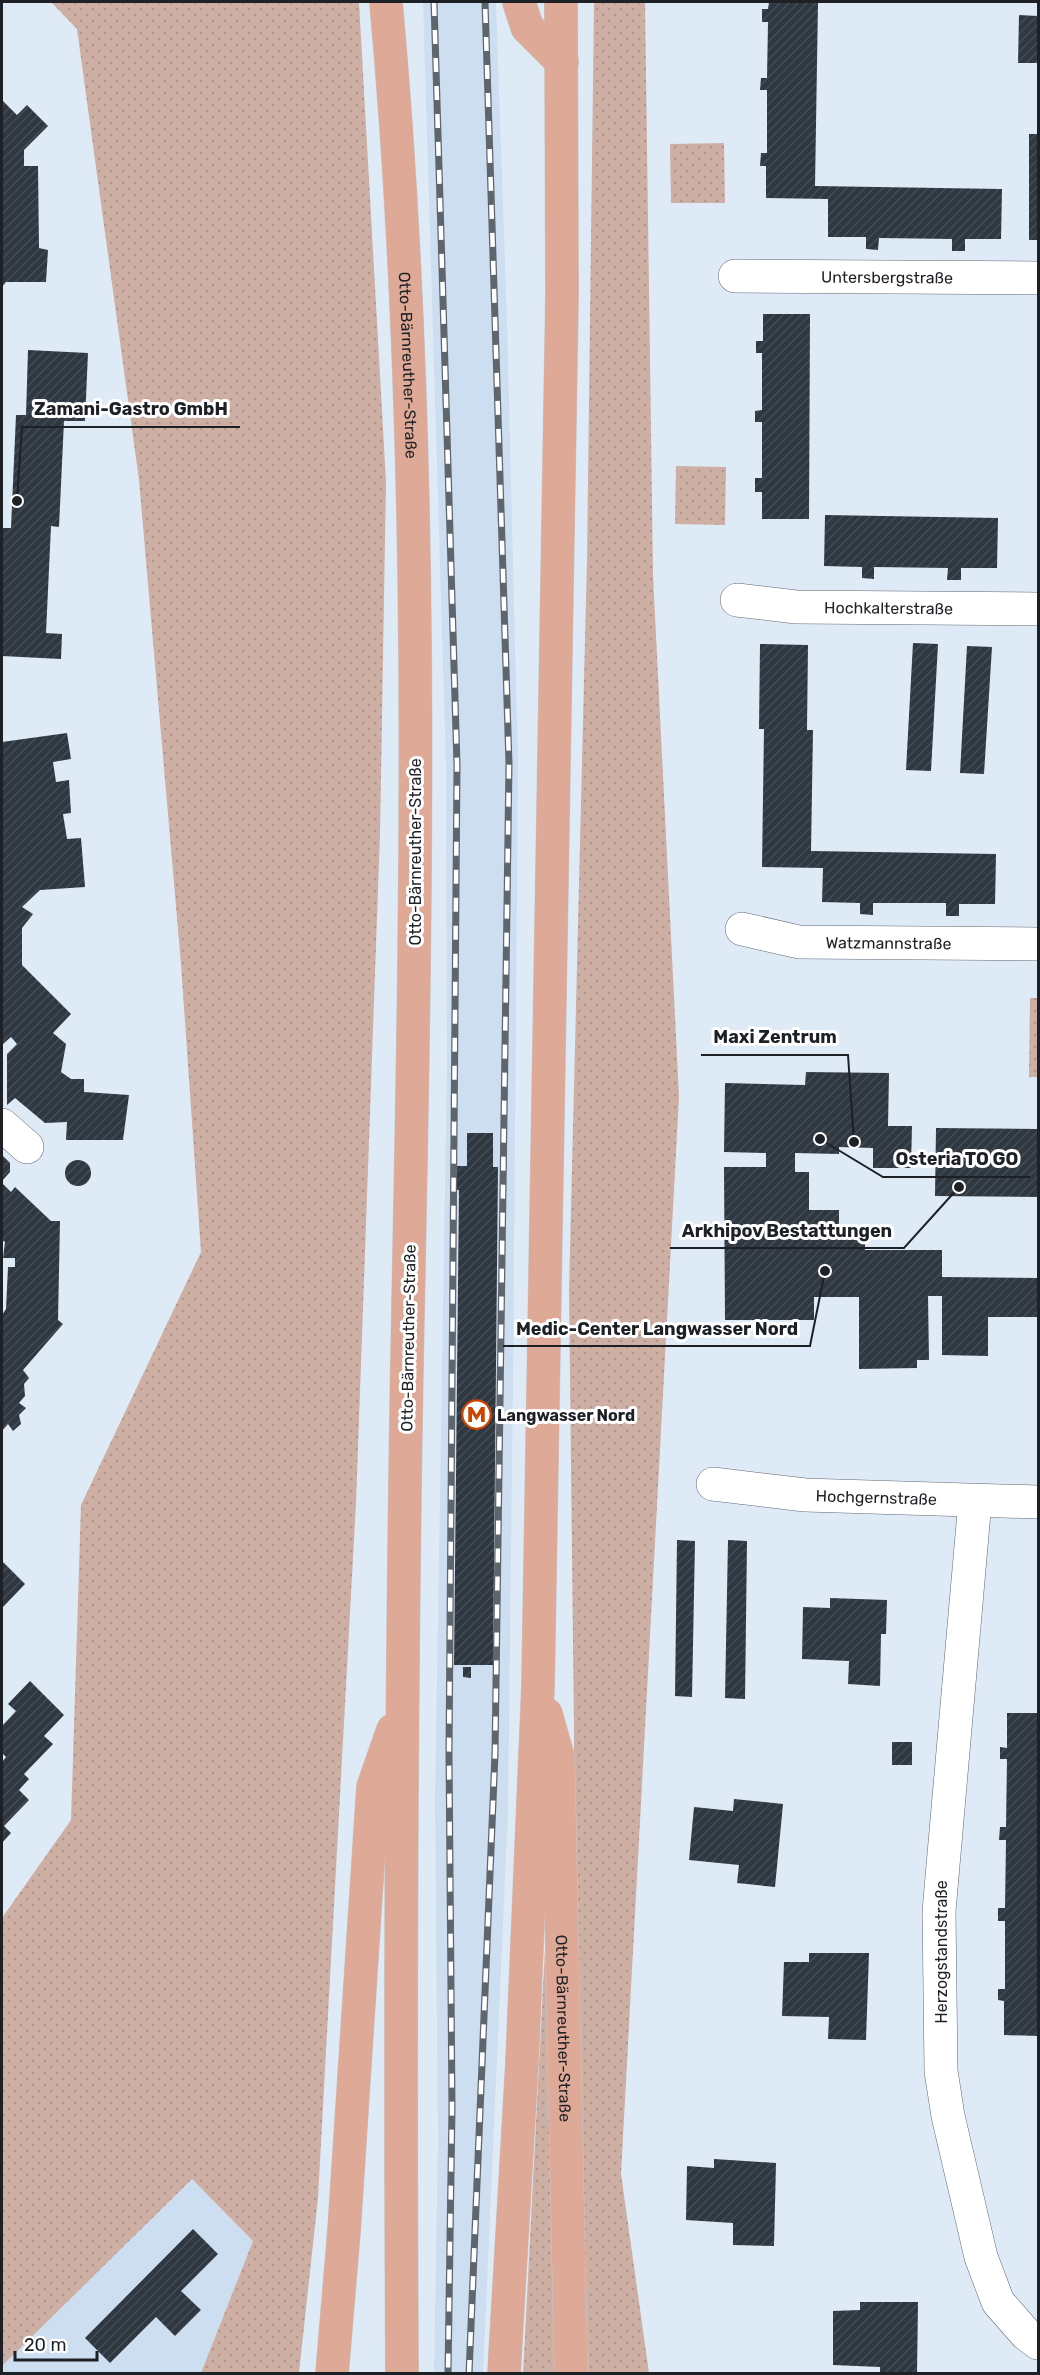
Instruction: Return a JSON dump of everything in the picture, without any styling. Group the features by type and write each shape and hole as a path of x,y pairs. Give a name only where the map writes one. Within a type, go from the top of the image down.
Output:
{"main road":[{"name":"Otto-Bärnreuther-Straße","path":"386,2 407,344 414,555 416,710 402,1702 402,2373"},
{"path":"519,2 527,27 562,62"},
{"name":"Otto-Bärnreuther-Straße","path":"504,2373 522,2063 538,1686 562,306 561,2"},
{"name":"Otto-Bärnreuther-Straße","path":"538,1686 558,1757 571,2373"},
{"name":"Otto-Bärnreuther-Straße","path":"332,2373 345,2220 373,1787 402,1702"}],"street":[{"name":"Untersbergstraße","path":"735,276 1038,278"},
{"name":"Hochkalterstraße","path":"737,600 796,607 1038,609"},
{"name":"Watzmannstraße","path":"742,930 799,942 1038,944"},
{"path":"2,1125 27,1147"},
{"name":"Hochgernstraße","path":"713,1484 806,1495 1038,1502"},
{"name":"Herzogstandstraße","path":"975,1501 939,1911 941,2071 948,2116 981,2257 998,2302 1026,2334 1038,2343"}],"shaded area":[{"path":"51,2 359,2 386,482 380,834 356,1503 318,2198 299,2373 201,2373 253,2241 192,2179 2,2366 2,1918 71,1820 81,1505 201,1252 181,964 139,480 77,29"},
{"path":"423,2 496,2 507,323 518,764 508,1810 483,2374 434,2373 438,2141 435,1799 447,1066 446,764"},
{"path":"594,2 645,2 653,575 679,1097 621,2174 649,2373 523,2374 548,1891 573,1886 574,1729 569,1290 587,559"},
{"path":"724,143 725,203 671,203 670,144"},
{"path":"676,466 726,467 725,525 675,524"},
{"path":"1030,998 1038,998 1038,1077 1029,1077"},
{"path":"192,2178 253,2241 201,2373 2,2374 2,2366"}],"building":[{"path":"769,2 818,2 815,186 1002,189 1001,239 965,239 965,251 952,251 952,239 879,238 878,250 866,249 866,237 828,237 828,199 766,198 766,166 760,166 761,153 767,153 767,90 760,90 761,78 767,78 768,22 762,22 762,9 768,9"},
{"path":"1019,15 1038,16 1038,63 1018,63"},
{"path":"2,100 17,115 27,105 48,126 24,150 24,166 38,166 39,248 48,250 46,282 6,282 2,287"},
{"path":"1029,134 1038,134 1038,240 1029,240"},
{"path":"763,314 810,314 809,519 762,519 762,492 755,492 755,478 762,478 762,422 755,422 755,411 762,410 762,353 756,353 756,341 763,341"},
{"path":"28,350 88,353 85,421 64,421 59,527 51,526 46,633 62,634 61,659 2,656 2,528 11,528 16,415 26,415"},
{"path":"825,515 998,518 997,568 961,568 961,580 947,580 948,568 874,567 874,579 862,578 862,567 824,566"},
{"path":"913,643 938,644 931,771 906,770"},
{"path":"760,644 808,645 807,730 813,730 811,851 996,854 995,904 959,904 959,916 946,916 946,903 873,903 873,915 860,914 860,903 822,902 823,868 762,867 764,729 759,729"},
{"path":"967,646 992,647 984,774 960,773"},
{"path":"67,733 71,759 53,762 56,782 69,780 71,813 63,814 67,839 81,838 85,887 40,890 22,907 33,914 22,928 22,965 71,1014 53,1033 66,1044 61,1072 71,1079 84,1079 84,1092 129,1095 123,1140 66,1140 67,1122 45,1123 15,1098 7,1105 7,1054 17,1044 11,1037 3,1044 2,1042 2,742"},
{"path":"806,1072 889,1073 888,1126 912,1126 911,1168 873,1168 873,1148 839,1147 839,1154 795,1153 795,1172 809,1172 809,1210 839,1210 839,1239 865,1239 865,1250 942,1250 942,1277 1038,1278 1038,1317 988,1317 988,1356 942,1355 942,1296 928,1296 929,1360 917,1360 917,1368 859,1369 859,1297 814,1297 814,1320 725,1320 724,1167 766,1167 766,1153 724,1152 725,1083 805,1085"},
{"path":"936,1128 1038,1129 1038,1197 935,1196"},
{"path":"467,1133 493,1133 493,1167 498,1167 493,1665 454,1665 459,1190 455,1190 455,1166 467,1166"},
{"path":"2,1155 10,1163 10,1172 2,1181"},
{"path":"78,1160 87,1164 91,1173 87,1182 78,1186 69,1182 65,1173 69,1164"},
{"path":"2,1183 11,1192 15,1187 51,1221 60,1221 58,1320 63,1324 23,1370 29,1378 24,1384 25,1396 19,1403 26,1408 19,1415 21,1424 13,1431 8,1424 2,1431 2,1315 6,1309 8,1267 15,1267 15,1258 3,1258 5,1242 2,1240"},
{"path":"677,1540 695,1541 692,1697 675,1696"},
{"path":"728,1540 747,1541 745,1699 725,1698"},
{"path":"2,1561 25,1584 2,1608"},
{"path":"830,1598 887,1600 886,1634 881,1634 880,1686 848,1684 849,1661 802,1659 803,1607 830,1608"},
{"path":"463,1667 471,1667 471,1678 463,1677"},
{"path":"30,1681 64,1715 44,1736 53,1744 24,1774 29,1779 19,1790 29,1800 4,1826 11,1833 2,1843 2,1762 6,1757 2,1753 2,1726 16,1711 8,1704"},
{"path":"1007,1713 1038,1713 1038,2036 1004,2035 1004,2001 998,2000 998,1989 1005,1989 1005,1921 998,1921 998,1908 1005,1908 1006,1840 999,1840 1000,1827 1006,1827 1007,1759 1000,1759 1000,1747 1007,1748"},
{"path":"892,1742 912,1742 912,1765 892,1765"},
{"path":"734,1799 783,1804 775,1887 737,1883 739,1865 689,1860 694,1807 733,1811"},
{"path":"809,1953 869,1953 866,2040 828,2039 829,2017 782,2016 784,1962 809,1962"},
{"path":"714,2159 776,2163 774,2246 733,2245 733,2223 686,2220 687,2166 714,2168"},
{"path":"193,2229 218,2254 181,2291 201,2310 175,2336 156,2317 110,2363 85,2338"},
{"path":"860,2302 918,2302 917,2374 880,2374 880,2367 833,2365 833,2311 860,2310"}],"railway":[{"path":"434,2 457,765 449,1753 452,2107 448,2374"},
{"path":"469,2374 495,1754 509,764 485,2"}],"place":[{"name":"Zamani-Gastro GmbH","path":"17,501"},
{"name":"Osteria TO GO","path":"820,1139"},
{"name":"Maxi Zentrum","path":"854,1142"},
{"name":"Arkhipov Bestattungen","path":"959,1187"},
{"name":"Medic-Center Langwasser Nord","path":"825,1271"},
{"name":"Langwasser Nord","path":"476,1415"}]}
